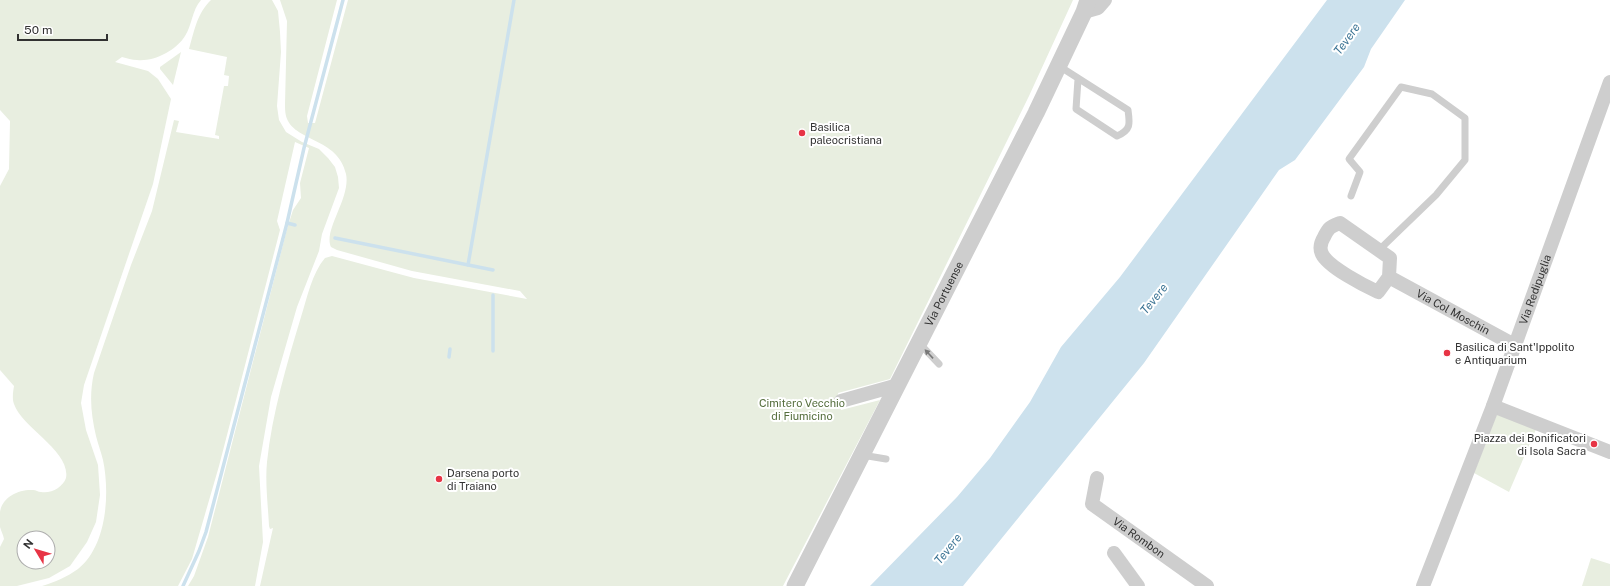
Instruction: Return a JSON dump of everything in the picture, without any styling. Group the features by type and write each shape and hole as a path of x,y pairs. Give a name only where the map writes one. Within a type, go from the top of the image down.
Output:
{"street":[{"path":"1086,6 1098,8 1105,0"},
{"name":"Via Portuense","path":"795,586 920,343 1036,112 1086,6"},
{"name":"Via Redipuglia","path":"1423,586 1494,406 1610,82"},
{"path":"1340,223 1390,258 1389,277 1378,292 1361,284 1330,263 1321,254 1320,244 1329,228 1340,223"},
{"name":"Via Col Moschin","path":"1389,277 1516,346"},
{"path":"841,401 898,385"},
{"path":"1494,406 1610,452"},
{"name":"Via Rombon","path":"1097,478 1092,504 1207,586"},
{"path":"1114,553 1138,586"}],"lane":[{"path":"1058,66 1128,110 1130,123 1123,134 1117,136 1076,109 1078,79"},
{"path":"1351,196 1360,172 1349,159 1401,87 1432,94 1465,118 1465,160 1436,195 1379,250"},
{"path":"920,343 939,364"},
{"path":"862,455 886,459"}],"green space":[{"path":"0,0 201,0 196,8 185,36 170,51 150,59 135,60 122,57 115,62 148,71 158,79 171,99 153,184 84,385 81,403 86,430 98,465 100,495 96,522 87,542 70,566 49,578 17,586 0,586 0,547 4,539 0,527 0,512 4,502 12,495 22,491 53,491 62,484 66,478 66,468 61,458 19,413 13,402 14,386 0,370 0,186 9,169 10,121 0,110"},
{"path":"211,0 272,0 278,11 280,32 281,52 277,106 279,120 286,132 302,142 319,149 328,158 335,167 339,188 322,234 319,251 297,307 271,397 259,466 263,542 255,586 188,586 194,576 208,537 287,229 293,210 301,198 300,183 309,148 295,142 277,221 280,230 219,466 192,559 178,586 42,586 61,579 78,569 88,559 95,547 100,533 106,503 106,488 103,460 96,436 92,413 92,381 131,265 152,211 174,120 179,121 176,132 219,139 219,136 215,135 224,86 228,86 229,76 224,75 227,57 189,49 199,17 206,5"},
{"name":"Cimitero Vecchio di Fiumicino","path":"280,0 337,0 307,116 308,123 315,123 348,0 1073,0 1029,96 890,379 838,393 841,410 880,400 783,586 260,586 273,528 270,529 269,526 266,478 272,426 285,370 313,278 320,264 325,258 332,256 414,278 527,299 520,291 412,271 331,247 331,232 345,193 346,174 341,162 334,153 325,146 297,131 290,124 286,116 287,21"},
{"path":"181,52 173,85 160,67"},
{"path":"1498,411 1537,427 1509,492 1474,473"},
{"path":"1591,558 1610,564 1610,586 1582,586"}],"water":[{"name":"Tevere","path":"1327,0 1405,0 1371,49 1364,67 1295,160 1279,170 1144,363 963,586 870,586 957,497 990,458 1030,402 1061,347 1120,277"}],"waterway":[{"path":"183,586 206,532 287,223 304,148 343,0"},
{"path":"468,265 514,0"},
{"path":"287,223 295,225"},
{"path":"335,238 493,270"},
{"path":"493,295 493,351"},
{"path":"449,357 450,349"}],"place":[{"name":"Basilica paleocristiana","path":"802,133"},
{"name":"Basilica di Sant'Ippolito e Antiquarium","path":"1447,353"},
{"name":"Piazza dei Bonificatori di Isola Sacra","path":"1594,444"},
{"name":"Darsena porto di Traiano","path":"439,479"}]}
